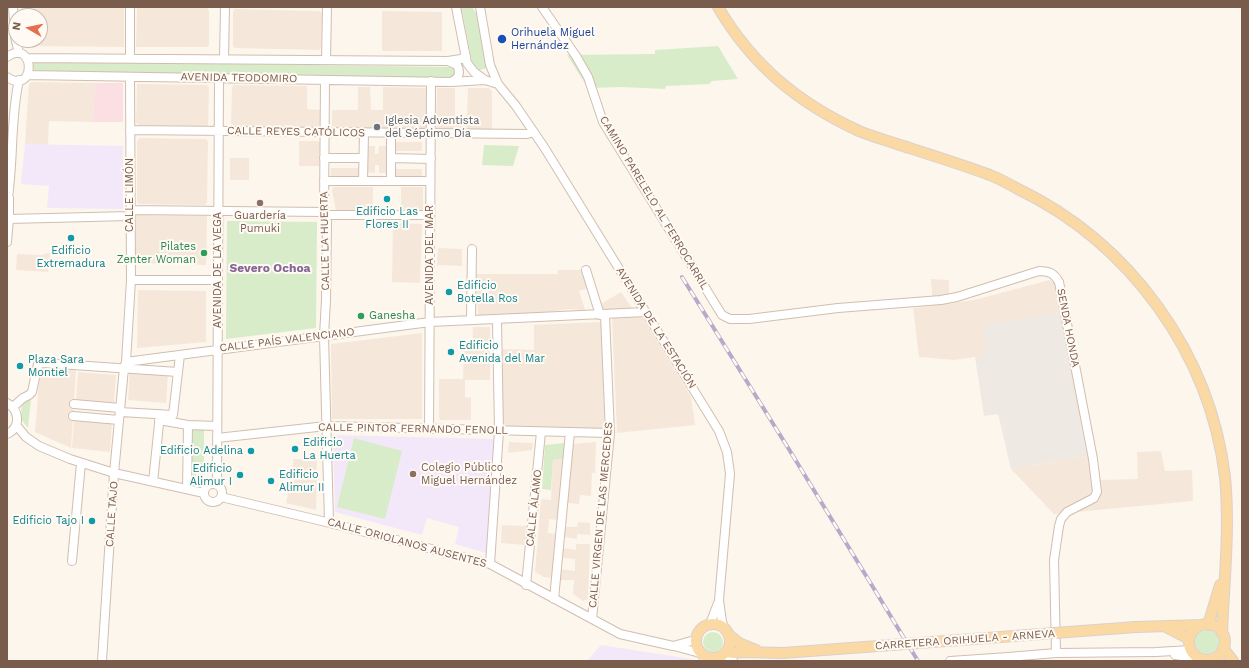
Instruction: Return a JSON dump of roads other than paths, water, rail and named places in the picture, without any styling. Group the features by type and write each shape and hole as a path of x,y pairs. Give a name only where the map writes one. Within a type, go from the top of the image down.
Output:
{"main road":[{"path":"718,7 729,26 756,59 776,79 800,98 830,117 861,132 992,176 1036,197 1069,218 1096,238 1121,262 1145,289 1166,317 1193,366 1207,402 1218,437 1228,516 1222,633 1224,638 1223,648 1218,656 1206,660 1197,657 1191,650 1189,639 1194,630 1206,625 1218,629 1222,633"},
{"path":"1206,625 1225,570"},
{"path":"710,624 716,624 727,632 729,646 712,657 695,645 695,640 700,629 710,624"},
{"name":"CARRETERA ORIHUELA - ARNEVA","path":"712,657 743,652 783,653 1136,627 1206,625"},
{"name":"CARRETERA ORIHUELA - ARNEVA","path":"1164,626 1189,639"},
{"name":"CARRETERA ORIHUELA - ARNEVA","path":"727,632 746,646 766,652"},
{"path":"1223,648 1233,661"}],"street":[{"path":"130,7 130,58"},
{"path":"224,59 225,7"},
{"path":"326,60 327,7"},
{"path":"456,7 468,66 485,80"},
{"name":"AVENIDA DE LA ESTACIÓN","path":"480,7 490,65 498,84 534,132 719,431 727,452 730,474 719,600 722,622 727,632"},
{"name":"CAMINO PARELELO AL FERROCARRIL","path":"542,7 576,56 588,78 603,122 722,315"},
{"path":"7,204 12,163 16,95 10,78 27,75 30,64 20,48"},
{"name":"AVENIDA TEODOMIRO","path":"9,55 130,58 448,61 461,59 466,56"},
{"path":"448,61 456,65 458,72 458,77 452,82"},
{"path":"475,73 483,73 490,65"},
{"name":"AVENIDA TEODOMIRO","path":"27,75 452,82 485,80 498,84"},
{"name":"CALLE LIMÓN","path":"125,365 130,280 130,77"},
{"name":"AVENIDA DE LA VEGA","path":"217,485 217,438 214,426 218,350 219,78"},
{"name":"CALLE LA HUERTA","path":"325,80 324,213 327,222 324,336 329,522"},
{"name":"AVENIDA DEL MAR","path":"429,429 431,81"},
{"name":"CALLE REYES CATÓLICOS","path":"130,130 431,134 527,134 534,132"},
{"path":"363,181 364,133"},
{"path":"390,181 391,133"},
{"path":"324,158 363,158"},
{"path":"391,158 431,159"},
{"path":"324,181 430,181"},
{"path":"7,242 9,219 8,195"},
{"path":"9,219 130,213 218,211 430,215"},
{"path":"471,320 472,250"},
{"name":"CALLE VIRGEN DE LAS MERCEDES","path":"586,270 603,315 610,433 592,619"},
{"name":"SENDA HONDA","path":"722,315 730,319 749,319 838,308 941,300 957,297 1039,271 1050,272 1056,276 1059,282 1062,297 1093,458 1097,488 1094,498 1067,512 1061,519 1059,526 1054,560 1056,653"},
{"path":"130,280 218,280"},
{"name":"CALLE PAÍS VALENCIANO","path":"125,365 180,355 430,322 646,312"},
{"path":"490,564 499,431 497,320"},
{"path":"160,417 172,415 180,355"},
{"name":"CALLE PAÍS VALENCIANO","path":"9,404 32,392 36,368 38,364 43,363 125,365 178,372"},
{"name":"CALLE TAJO","path":"102,661 114,473 125,365"},
{"path":"9,404 17,416 16,425 9,434 26,437"},
{"path":"74,404 160,417 188,425 214,426"},
{"path":"73,416 119,420"},
{"path":"153,482 160,417"},
{"path":"16,425 26,437 50,452 114,473 204,493"},
{"path":"187,489 188,425"},
{"name":"CALLE PINTOR FERNANDO FENOLL","path":"217,438 326,426 610,433"},
{"name":"CALLE ÁLAMO","path":"526,585 541,432"},
{"path":"554,599 570,432"},
{"path":"72,561 81,463"},
{"path":"211,484 217,485 221,490 221,497 216,501 209,501 204,493 206,487 211,484"},
{"name":"CALLE ORIOLANOS AUSENTES","path":"221,497 329,522 490,564 526,585 620,634 733,661"},
{"name":"AVENIDA DE LA ESTACIÓN","path":"710,624 719,600"},
{"name":"CALLE ORIOLANOS AUSENTES","path":"673,646 695,640"},
{"path":"950,661 1008,658 1056,653 1156,652 1191,650"},
{"path":"1156,652 1206,660"}],"railway":[{"path":"682,277 918,661"}],"place":[{"name":"Orihuela Miguel Hernández","path":"502,39"},
{"name":"Iglesia Adventista del Séptimo Día","path":"377,127"},
{"name":"Edificio Las Flores II","path":"387,199"},
{"name":"Guardería Pumuki","path":"260,203"},
{"name":"Edificio Extremadura","path":"71,238"},
{"name":"Pilates Zenter Woman","path":"204,253"},
{"name":"Edificio Botella Ros","path":"449,292"},
{"name":"Ganesha","path":"361,316"},
{"name":"Edificio Avenida del Mar","path":"451,352"},
{"name":"Plaza Sara Montiel","path":"20,366"},
{"name":"Edificio La Huerta","path":"295,449"},
{"name":"Edificio Adelina","path":"251,451"},
{"name":"Colegio Público Miguel Hernández","path":"413,474"},
{"name":"Edificio Alimur I","path":"240,475"},
{"name":"Edificio Alimur II","path":"271,481"},
{"name":"Edificio Tajo I","path":"92,521"}],"district":[{"name":"Severo Ochoa","path":"270,268"}]}
